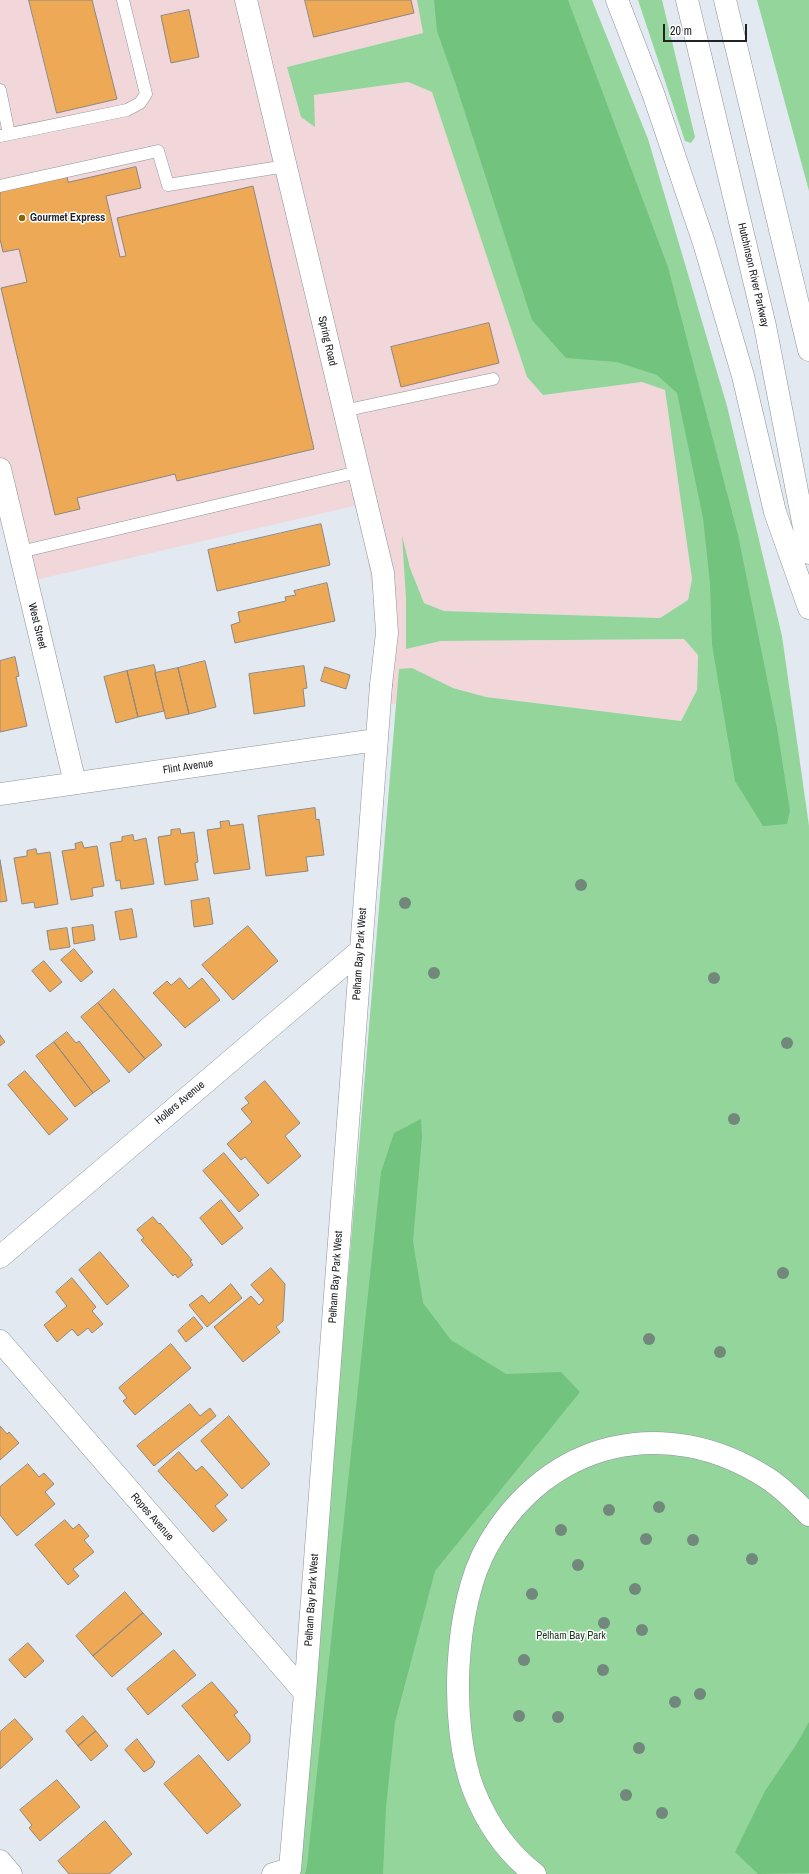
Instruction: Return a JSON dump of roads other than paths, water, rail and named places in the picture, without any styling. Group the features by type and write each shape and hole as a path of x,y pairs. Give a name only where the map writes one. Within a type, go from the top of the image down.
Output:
{"main road":[{"name":"Spring Road","path":"246,0 343,411 383,572 387,633 381,685"},
{"path":"618,0 653,93 704,243 743,376 776,512 809,608"},
{"name":"Hutchinson River Parkway","path":"687,0 765,326 809,553"},
{"path":"725,0 809,350"},
{"name":"West Street","path":"0,469 75,783"},
{"name":"Pelham Bay Park West","path":"281,1872 305,1693 381,685"},
{"name":"Flint Avenue","path":"0,794 376,740"},
{"name":"Hollers Avenue","path":"0,1257 361,950"},
{"name":"Ropes Avenue","path":"0,1341 305,1693"},
{"path":"535,1874 515,1856 502,1841 482,1808 468,1772 460,1722 458,1680 460,1647 469,1596 486,1547 509,1514 538,1485 571,1462 590,1453 629,1444 665,1443 704,1449 739,1462 778,1486 809,1515"},
{"path":"0,1861 11,1874"}],"lane":[{"path":"0,90 5,135 126,110 140,103 146,94 123,0"},
{"path":"0,186 158,151 168,185 286,166"},
{"path":"343,411 493,379"},
{"path":"20,552 358,472"}],"place":[{"name":"Gourmet Express","path":"22,218"}],"park label":[{"name":"Pelham Bay Park","path":"571,1636"}]}
